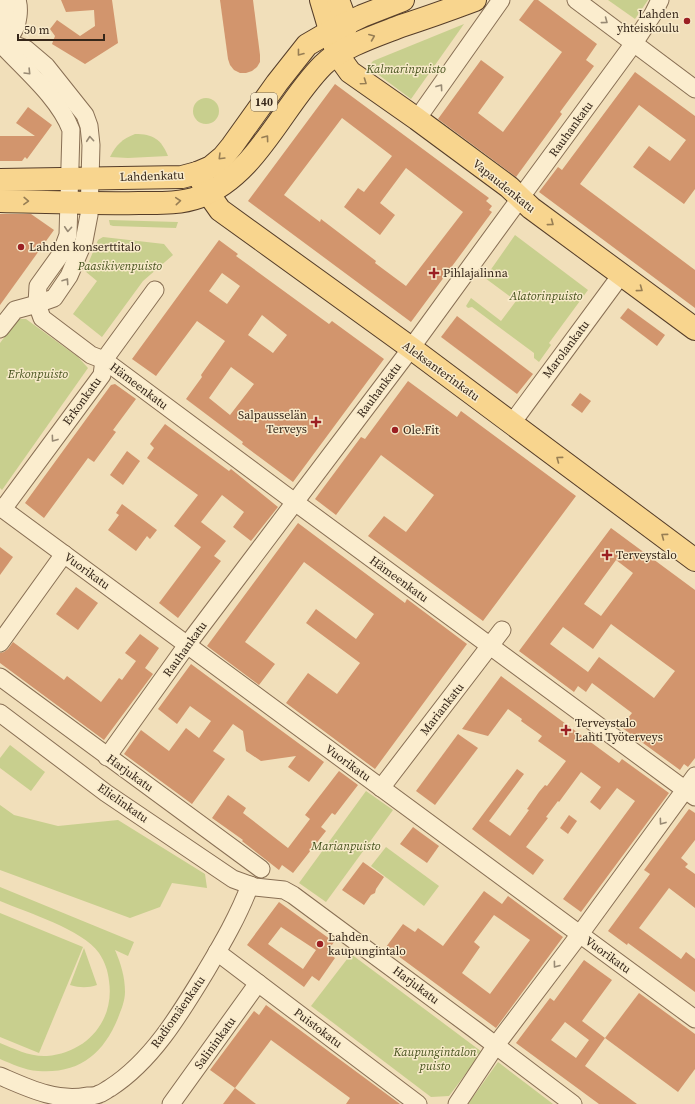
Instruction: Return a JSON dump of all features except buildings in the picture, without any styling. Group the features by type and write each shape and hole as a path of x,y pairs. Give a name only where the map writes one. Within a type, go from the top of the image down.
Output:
{"main road":[{"path":"321,0 339,27"},
{"path":"338,0 339,27"},
{"name":"Lahdenkatu","path":"79,179 182,177 211,167 232,146 306,45 362,16 403,0"},
{"name":"140","path":"208,193 224,183 242,168 255,153 301,90 324,64 337,54 369,38 475,0"},
{"name":"Vapaudenkatu","path":"339,27 337,54 350,72 417,119 514,191 531,208 695,329"},
{"name":"Aleksanterinkatu","path":"197,173 208,193 220,210 411,348 695,560"},
{"name":"140","path":"0,180 79,179"},
{"path":"0,200 79,203 148,203 186,201 208,193"}],"street":[{"path":"1,44 2,26 7,0"},
{"path":"1,44 12,34 15,29 19,6 17,0"},
{"path":"417,119 501,0"},
{"path":"576,0 695,89"},
{"name":"Rauhankatu","path":"107,757 187,645 411,348 521,198 634,43 653,14 660,0"},
{"path":"0,329 15,310 37,304 38,286 61,254 65,245 79,203 79,179 91,145 86,115 46,66 26,49 15,45 1,44"},
{"name":"Marolankatu","path":"512,423 622,275"},
{"name":"Erkonkatu","path":"1,508 102,374 104,360 155,290"},
{"name":"Hämeenkatu","path":"37,304 98,346 104,360 690,794"},
{"name":"Vuorikatu","path":"1,508 695,1019"},
{"path":"0,642 64,554"},
{"name":"Mariankatu","path":"381,788 502,630"},
{"name":"Harjukatu","path":"0,677 107,757 261,868"},
{"name":"Elielinkatu","path":"0,713 106,793 233,879 250,885"},
{"path":"457,1104 496,1045 580,934 690,794 695,776"},
{"name":"Harjukatu","path":"250,885 271,890 284,890 293,895 496,1045 573,1104"},
{"name":"Radiomäenkatu","path":"0,1076 38,1092 60,1097 80,1098 99,1094 122,1080 151,1051 186,1004 240,910 250,885"},
{"name":"Puistokatu","path":"217,952 418,1104"},
{"name":"Salininkatu","path":"172,1104 258,983"}],"green space":[{"path":"608,0 648,0 635,19"},
{"name":"Kalmarinpuisto","path":"464,24 411,99 368,67 373,61"},
{"path":"206,98 215,102 219,111 215,120 206,124 197,120 193,111 197,102"},
{"path":"135,134 152,136 162,145 168,156 128,158 110,157 120,143 126,138"},
{"path":"109,220 178,222 176,228 113,226 110,225"},
{"name":"Alatorinpuisto","path":"515,235 588,290 549,343 551,345 539,362 534,358 534,353 472,307 468,308 466,306 471,298 501,321 516,301 485,278"},
{"name":"Paasikivenpuisto","path":"103,237 164,244 173,255 143,281 102,337 73,314 97,281 85,271 98,240"},
{"name":"Erkonpuisto","path":"18,319 26,319 78,357 88,368 2,490 0,488 0,343"},
{"path":"10,745 45,772 31,791 0,768 0,758"},
{"name":"Marianpuisto","path":"366,791 393,810 326,902 299,883"},
{"path":"0,805 14,815 58,826 118,820 205,874 207,888 172,883 160,907 130,918 0,870"},
{"path":"386,847 439,886 424,906 371,866"},
{"path":"0,887 134,942 128,956 115,950 122,971 125,992 123,1005 112,1031 97,1052 87,1060 77,1065 52,1071 38,1071 23,1068 0,1059 0,1043 23,1052 41,1056 61,1054 74,1049 95,1032 102,1022 110,996 109,977 106,967 99,953 91,944 80,936 54,922 0,901"},
{"path":"0,913 83,947 39,1053 0,1037"},
{"path":"84,948 97,985 90,987 77,987 70,985"},
{"name":"Kaupungintalon puisto","path":"351,954 482,1052 449,1096 431,1097 311,1006"},
{"name":"Kaupungintalon puisto","path":"498,1062 553,1104 468,1104"}],"place":[{"name":"Lahden yhteiskoulu","path":"687,21"},
{"name":"Lahden konserttitalo","path":"21,247"},
{"name":"Pihlajalinna","path":"434,273"},
{"name":"Salpausselän Terveys","path":"316,422"},
{"name":"Ole.Fit","path":"395,430"},
{"name":"Terveystalo","path":"607,555"},
{"name":"Terveystalo Lahti Työterveys","path":"566,730"},
{"name":"Lahden kaupungintalo","path":"320,944"}]}
